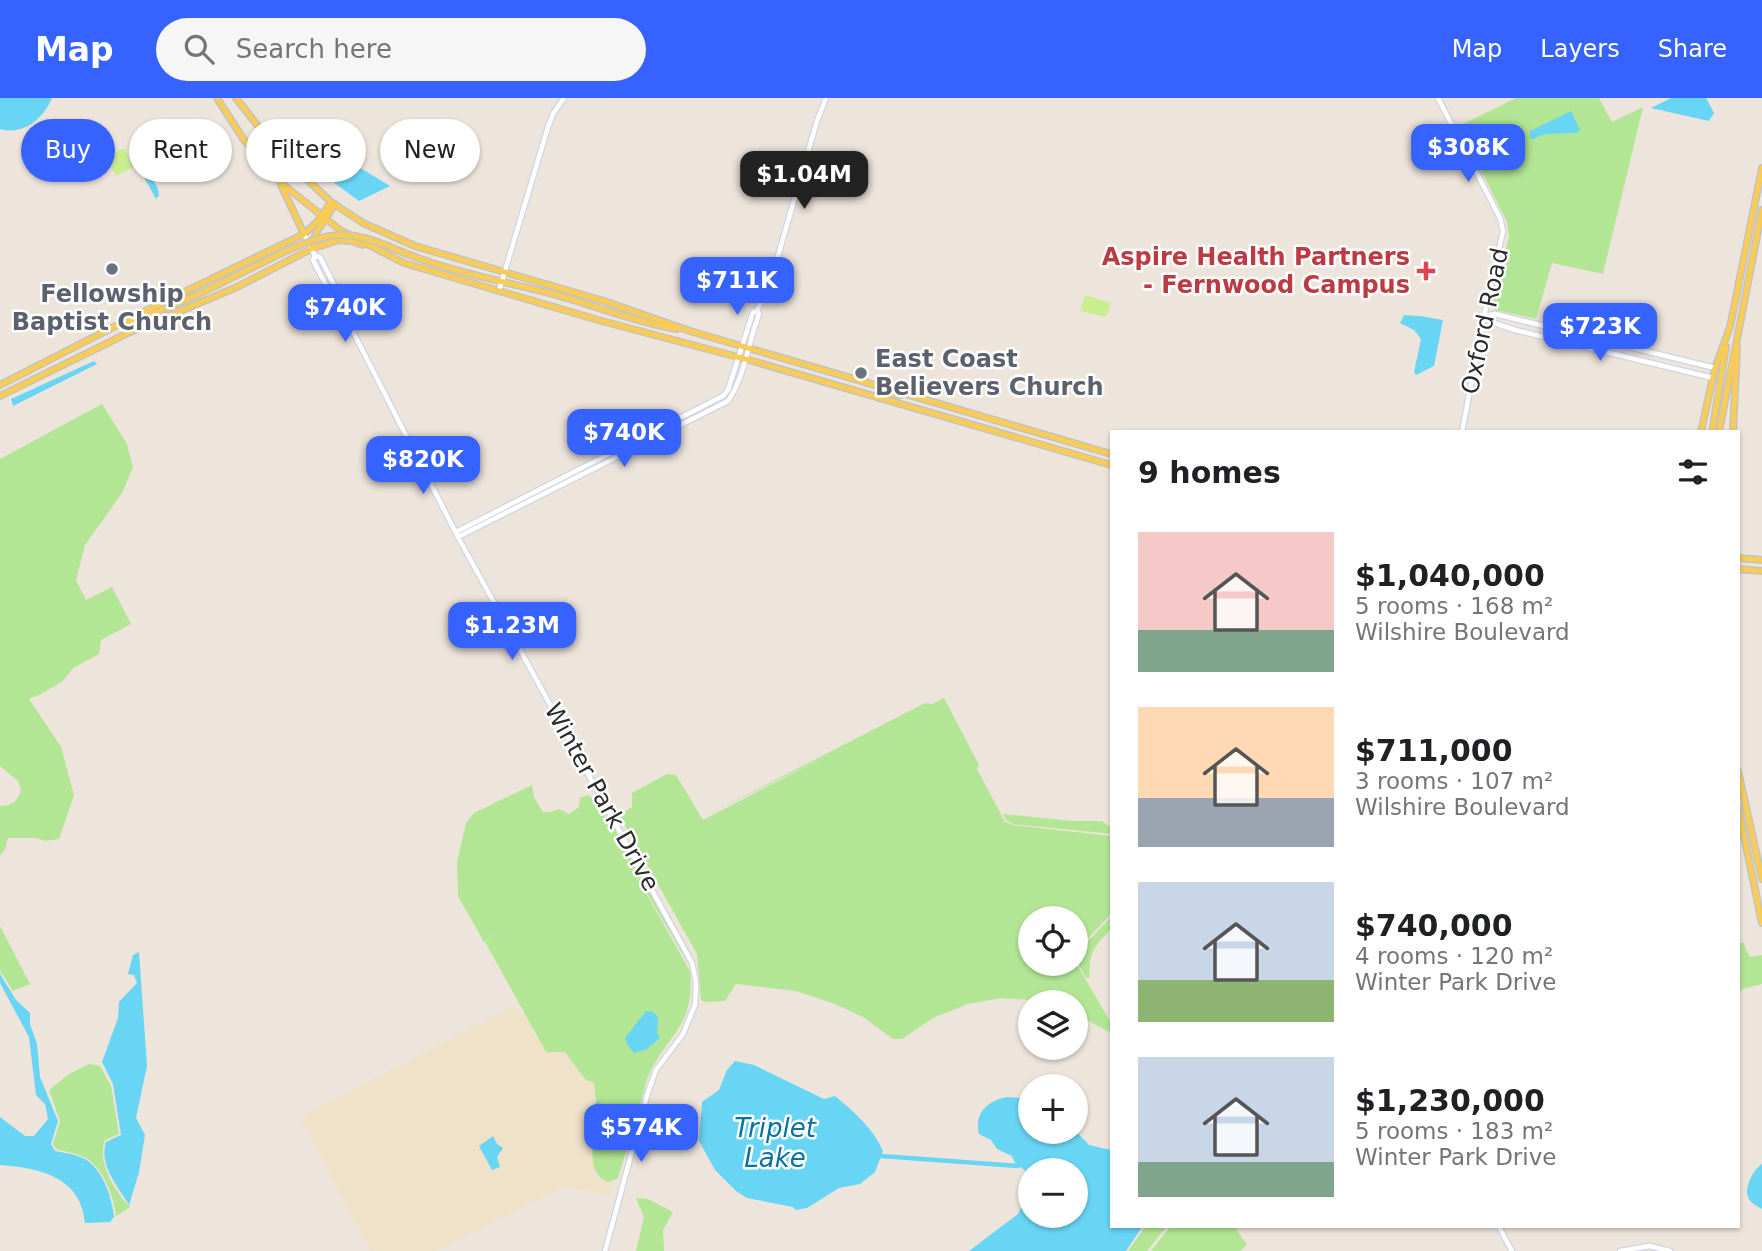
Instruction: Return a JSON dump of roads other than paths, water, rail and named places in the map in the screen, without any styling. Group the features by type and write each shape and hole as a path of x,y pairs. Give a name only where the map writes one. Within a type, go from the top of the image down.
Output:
{"main road":[{"path":"217,98 246,140"},
{"path":"236,98 252,119"},
{"path":"1712,430 1727,333 1762,168"},
{"path":"280,182 323,217 375,250"},
{"name":"Winter Park Drive","path":"280,182 304,234"},
{"path":"310,182 333,203 380,231 415,246 607,302 690,331 1110,454"},
{"path":"311,249 323,217 333,203"},
{"path":"1719,430 1762,210"},
{"path":"0,385 304,234 323,217"},
{"path":"79,346 207,290 317,237 338,233 372,239 439,265 593,305 651,324 690,331"},
{"path":"0,396 128,332 237,287 311,249 339,240 351,241 404,263 499,292 742,358 1110,465"},
{"path":"1701,430 1727,333"},
{"path":"1733,430 1738,356 1736,341"},
{"path":"857,391 873,392 880,387"},
{"path":"880,398 890,394 911,396"},
{"path":"1057,450 1065,448 1071,442"},
{"path":"1073,454 1091,448"},
{"path":"1740,558 1762,560"},
{"path":"1740,569 1762,571"},
{"path":"1740,780 1762,879"},
{"path":"1740,816 1762,923"},
{"path":"1753,878 1762,893"}],"street":[{"path":"499,292 548,127 564,98"},
{"path":"457,535 509,513 722,405 731,391 742,358 753,312 757,311 771,279 826,98"},
{"name":"Oxford Road","path":"1438,98 1502,225 1502,244 1484,316 1462,430"},
{"name":"Winter Park Drive","path":"304,234 335,286 349,317 348,322 457,535 688,953 694,973 695,1005 683,1034 656,1070 605,1251"},
{"path":"1484,316 1495,314 1716,368"},
{"path":"1484,316 1494,323 1713,379"},
{"path":"1536,334 1538,324"},
{"path":"1623,356 1625,345"},
{"path":"1641,361 1644,350"},
{"path":"1666,367 1668,356"},
{"path":"457,535 506,507 719,400 731,391"},
{"path":"582,468 586,474"},
{"path":"506,507 509,513"},
{"path":"1500,1228 1512,1251"},
{"path":"1620,1251 1649,1246 1670,1251"}],"water":[{"path":"0,98 52,98 37,119 21,119 21,129 0,129"},
{"path":"1671,98 1706,98 1714,113 1709,121 1651,108"},
{"path":"1571,111 1580,130 1576,133 1545,134 1530,138 1530,131"},
{"path":"366,171 390,186 359,201 333,182 366,182"},
{"path":"147,182 154,182 159,196 156,199"},
{"path":"1404,315 1443,320 1434,366 1416,375 1414,372 1421,339 1414,330 1400,323"},
{"path":"94,361 97,364 13,406 11,399"},
{"path":"139,952 147,1066 136,1118 145,1135 139,1172 129,1205 110,1175 105,1159 106,1142 121,1135 113,1084 102,1062 118,1018 119,1002 137,983 134,975 128,974 133,955"},
{"path":"0,974 16,1000 30,1013 30,1024 37,1044 40,1077 58,1121 51,1144 55,1151 85,1159 99,1172 111,1202 114,1217 110,1222 85,1223 76,1195 56,1178 30,1169 0,1165 0,1117 25,1136 34,1136 48,1119 45,1104 36,1095 29,1037 0,983"},
{"path":"646,1011 653,1012 658,1017 657,1033 660,1038 647,1049 634,1053 625,1038"},
{"name":"Triplet Lake","path":"735,1061 754,1065 824,1099 835,1096 862,1121 879,1143 883,1151 875,1172 860,1184 839,1188 807,1208 796,1210 793,1207 747,1198 736,1191 715,1170 699,1141 702,1102 719,1090 727,1070"},
{"path":"1007,1097 1018,1098 1018,1144 1088,1144 1110,1150 1110,1228 1141,1228 1126,1251 969,1251 1018,1214 1018,1228 1088,1228 1088,1158 1018,1158 1018,1165 1012,1156 997,1149 991,1140 979,1134 978,1120 988,1105"},
{"path":"597,1102 601,1103 599,1117 602,1126 614,1122 624,1124 623,1137 613,1147 602,1146 590,1129 591,1110"},
{"path":"493,1136 503,1148 497,1157 500,1167 492,1170 479,1146"},
{"path":"1762,1164 1762,1209 1750,1201 1747,1188 1750,1179"}],"waterway":[{"path":"881,1156 1018,1166"}],"place":[{"name":"Fellowship Baptist Church","path":"112,269"},
{"name":"Aspire Health Partners - Fernwood Campus","path":"1426,271"},
{"name":"East Coast Believers Church","path":"861,373"}]}
